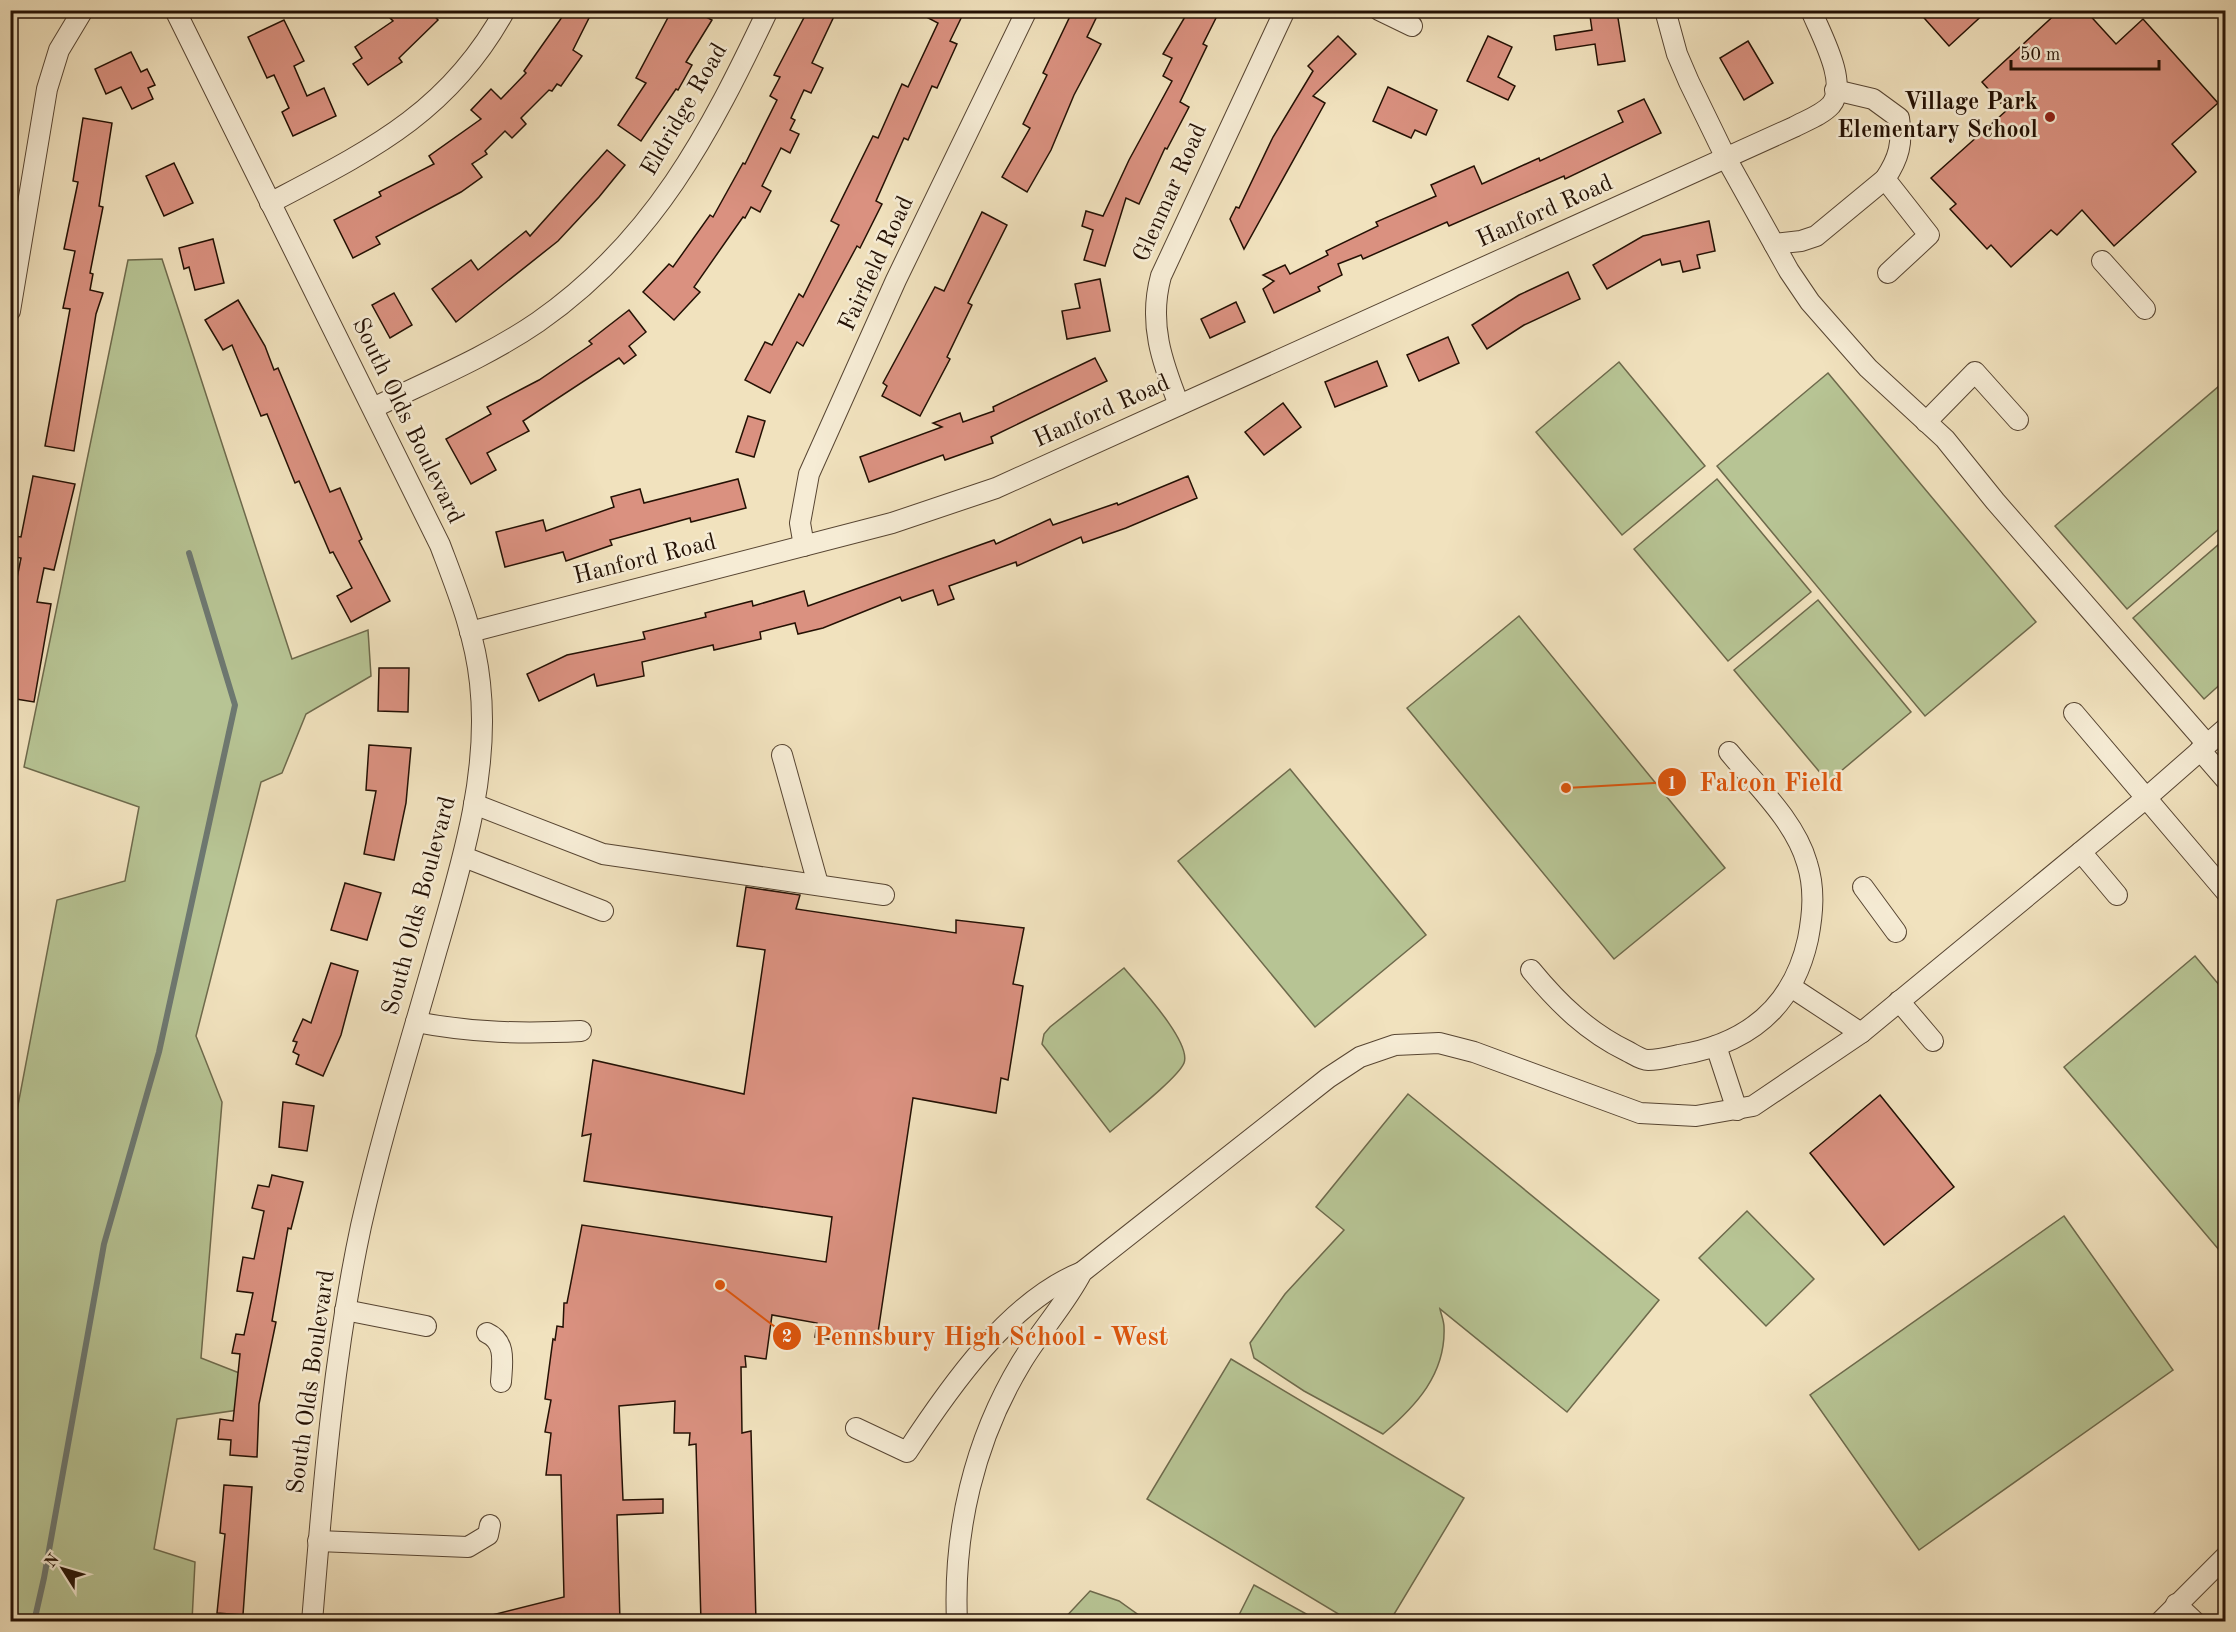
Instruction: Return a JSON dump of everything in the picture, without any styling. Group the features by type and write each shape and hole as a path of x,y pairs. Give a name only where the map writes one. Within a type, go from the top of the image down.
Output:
{"street":[{"path":"10,311 47,90 59,50 83,10"},
{"name":"South Olds Boulevard","path":"175,10 440,545 459,590 470,632 481,698 480,760 464,857 379,1152 345,1310 325,1456 312,1622"},
{"path":"270,203 381,143 430,107 478,55 505,10"},
{"name":"Eldridge Road","path":"373,408 497,347 537,323 602,269 644,224 698,149 726,99 768,10"},
{"name":"Fairfield Road","path":"804,546 800,524 808,474 897,280 1027,10"},
{"name":"Glenmar Road","path":"1179,405 1156,338 1156,292 1166,265 1285,10"},
{"path":"1379,10 1412,26"},
{"path":"1665,10 1677,54 1726,158 1810,303 1868,368 1945,439 2203,747 2226,780"},
{"path":"1774,244 1801,241 1816,236 1886,179 1896,161 1902,141 1899,118 1873,99 1835,90 1837,78 1833,64 1811,10"},
{"name":"Hanford Road","path":"470,632 804,546 951,504 996,488 1794,127 1829,107 1835,99 1835,90"},
{"path":"1886,179 1929,235 1888,273"},
{"path":"2102,261 2145,309"},
{"path":"1926,422 1975,372 2018,420"},
{"path":"2074,713 2226,892"},
{"path":"856,1428 907,1452 960,1377 994,1338 1061,1280 1082,1272 1328,1078 1360,1057 1395,1045 1439,1043 1474,1052 1640,1113 1696,1116 1753,1106 1861,1033 2145,799 2226,728"},
{"path":"1531,970 1556,1001 1601,1038 1646,1060 1701,1052 1736,1038 1777,1007 1791,987 1806,946 1813,908 1807,862 1791,828 1729,752"},
{"path":"782,756 817,879"},
{"path":"474,804 603,854 817,879 884,895"},
{"path":"2081,852 2117,895"},
{"path":"464,857 603,911"},
{"path":"1863,887 1896,932"},
{"path":"1791,987 1861,1033"},
{"path":"1899,1002 1933,1041"},
{"path":"416,1022 471,1032 524,1034 581,1031"},
{"path":"1716,1046 1737,1110"},
{"path":"957,1622 956,1583 960,1536 971,1480 984,1441 1021,1363 1071,1293 1082,1272"},
{"path":"345,1310 426,1326"},
{"path":"487,1333 495,1336 500,1344 501,1382"},
{"path":"318,1541 468,1547 488,1535 490,1525"},
{"path":"2160,1622 2226,1556"},
{"path":"2176,1604 2195,1622"}],"green space":[{"path":"162,259 292,659 368,630 371,676 306,714 282,773 261,782 196,1036 222,1102 201,1358 247,1376 238,1410 177,1419 154,1549 195,1562 192,1621 11,1622 11,1142 57,900 125,881 139,807 24,767 128,260"},
{"path":"1619,362 1705,466 1622,535 1536,432"},
{"path":"1828,373 2036,622 1925,716 1717,466"},
{"path":"2225,381 2225,524 2127,609 2055,526"},
{"path":"1717,479 1811,592 1728,661 1634,549"},
{"path":"2225,539 2225,680 2204,699 2133,618"},
{"path":"1818,600 1911,712 1828,782 1734,670"},
{"path":"1519,616 1725,868 1614,959 1407,708"},
{"path":"1290,769 1426,935 1315,1027 1178,861"},
{"path":"2195,956 2225,992 2225,1257 2064,1067"},
{"path":"1124,968 1172,1028 1180,1042 1184,1063 1162,1088 1110,1132 1042,1044 1044,1034 1050,1027"},
{"path":"1408,1094 1659,1300 1567,1412 1440,1309 1444,1325 1443,1344 1434,1374 1427,1388 1407,1412 1383,1434 1304,1391 1254,1358 1250,1343 1285,1294 1344,1230 1316,1207"},
{"path":"1747,1211 1814,1279 1766,1326 1699,1258"},
{"path":"2064,1216 2173,1370 1919,1550 1810,1395"},
{"path":"1231,1359 1464,1498 1390,1621 1350,1621 1147,1499"},
{"path":"1254,1585 1319,1621 1236,1621"},
{"path":"1090,1591 1119,1601 1147,1621 1062,1621"}],"building":[{"path":"382,10 429,10 438,20 399,58 402,62 368,85 353,64 362,58 355,47 393,21"},
{"path":"567,10 593,10 573,50 582,56 561,86 557,84 552,91 549,90 521,118 526,124 512,138 505,131 485,151 487,154 472,164 482,177 461,192 376,237 380,244 353,258 334,220 381,196 379,192 434,164 429,156 481,119 471,110 491,89 501,99 526,73 524,71"},
{"path":"672,10 707,10 704,16 712,20 686,62 692,65 678,90 676,89 641,141 618,125 646,83 636,78"},
{"path":"808,10 837,10 812,63 823,68 811,93 804,90 791,118 795,120 790,130 799,134 790,153 781,148 762,186 771,191 760,212 751,207 745,218 743,217 694,287 700,292 674,320 643,292 669,264 673,267 710,215 713,217 743,163 745,164 777,100 770,96 780,77 774,75"},
{"path":"913,10 965,10 950,41 957,44 937,88 932,86 908,140 904,138 876,201 882,204 860,248 857,246 803,346 797,342 770,393 745,380 765,342 772,345 799,294 803,297 839,225 831,221 873,136 878,138 902,84 908,87 938,23"},
{"path":"1073,10 1100,10 1087,37 1101,44 1074,95 1051,150 1027,192 1002,177 1030,128 1023,124 1047,75 1043,73"},
{"path":"1189,10 1220,10 1203,44 1207,46 1180,102 1189,107 1167,149 1165,148 1139,204 1126,198 1105,266 1084,260 1093,230 1082,226 1086,211 1103,216 1129,160 1172,81 1163,76 1172,58 1163,54"},
{"path":"1917,10 1988,10 1949,46"},
{"path":"2060,10 2085,10 2116,44 2143,19 2218,103 2172,144 2196,172 2114,246 2082,210 2057,235 2051,230 2011,267 1991,245 1987,249 1950,209 1956,204 1931,178 2007,110 1982,82"},
{"path":"1617,12 1625,61 1598,65 1595,44 1556,50 1554,36 1592,30 1590,16"},
{"path":"284,20 304,61 294,66 307,96 324,88 336,116 293,136 282,112 289,108 274,75 267,78 248,37"},
{"path":"1338,36 1356,54 1313,96 1325,103 1244,249 1230,219 1236,207 1239,208 1273,137 1313,71 1308,66"},
{"path":"1488,36 1512,47 1498,77 1515,86 1508,100 1467,81"},
{"path":"1748,41 1773,83 1744,100 1720,58"},
{"path":"131,52 141,72 147,69 155,85 148,88 153,99 132,109 121,87 106,94 95,69"},
{"path":"1388,87 1437,110 1426,135 1415,130 1411,138 1373,121"},
{"path":"1644,99 1661,133 1565,179 1564,176 1449,226 1447,222 1363,259 1361,255 1338,264 1342,275 1318,287 1320,291 1274,313 1263,289 1274,281 1263,275 1285,265 1290,274 1328,255 1326,251 1378,226 1376,222 1436,196 1431,185 1474,166 1482,184 1539,158 1540,161 1623,122 1618,111"},
{"path":"83,118 112,123 99,206 103,207 90,273 93,274 90,290 103,293 96,314 74,451 45,446 70,309 63,308 75,251 64,249 78,182 73,181"},
{"path":"607,150 625,165 599,197 558,241 456,322 432,289 471,260 478,270 526,231 530,236"},
{"path":"174,163 193,203 164,216 146,176"},
{"path":"982,212 1007,225 968,303 972,305 947,357 950,359 920,416 882,396 887,386 883,383 935,287 944,291"},
{"path":"1709,221 1715,251 1697,255 1700,268 1683,272 1680,261 1662,265 1660,259 1607,289 1593,265 1643,236"},
{"path":"213,239 224,283 195,290 189,267 184,269 179,248"},
{"path":"1568,272 1580,299 1524,325 1487,349 1472,325 1519,295"},
{"path":"1100,279 1110,331 1067,339 1062,311 1080,308 1075,284"},
{"path":"394,293 412,325 390,338 372,305"},
{"path":"238,300 265,346 274,370 278,368 330,492 340,488 362,539 359,541 390,601 351,622 337,596 352,588 333,552 330,553 299,481 295,483 267,414 261,416 232,345 223,350 205,320"},
{"path":"1236,302 1245,322 1210,338 1201,319"},
{"path":"629,310 646,332 629,346 636,355 624,364 619,358 523,421 529,431 487,453 496,470 471,484 446,439 491,414 487,407 539,380 592,344 589,341"},
{"path":"1448,337 1459,363 1419,381 1407,355"},
{"path":"1095,358 1107,381 991,437 993,443 945,460 943,455 869,482 860,457 942,427 933,423 960,413 963,422 994,411 993,407"},
{"path":"1377,361 1387,386 1335,407 1325,382"},
{"path":"1283,403 1301,427 1264,455 1245,432"},
{"path":"748,416 765,421 754,457 736,452"},
{"path":"33,476 75,484 54,570 44,568 37,602 51,604 34,702 10,698 10,597 13,598 21,558 10,556 10,550 14,536 21,537"},
{"path":"1188,476 1197,498 1126,528 1083,543 1081,537 1017,566 1016,562 949,586 954,599 938,605 933,590 902,601 900,597 823,628 798,634 795,623 760,632 761,639 714,650 713,645 642,662 644,676 597,686 594,674 539,701 527,674 567,655 645,639 643,632 706,617 705,613 752,601 753,606 804,591 808,606 994,540 996,544 1050,519 1053,525 1117,503 1118,505"},
{"path":"738,479 746,508 691,522 690,518 610,540 612,545 566,561 563,552 505,567 496,532 543,520 546,531 614,507 611,497 640,489 644,503"},
{"path":"379,668 409,668 408,712 378,711"},
{"path":"369,745 411,748 406,803 394,860 364,854 376,791 366,790"},
{"path":"345,883 381,893 367,940 331,930"},
{"path":"746,887 800,895 796,909 956,933 956,920 1024,928 1013,984 1023,986 1008,1080 1001,1078 996,1113 913,1098 876,1346 815,1337 817,1323 772,1315 766,1359 745,1356 746,1367 741,1367 742,1433 751,1431 756,1622 701,1622 696,1444 689,1445 690,1433 674,1433 675,1401 619,1406 623,1500 663,1499 663,1513 617,1515 620,1622 489,1622 488,1616 564,1597 561,1475 546,1475 551,1433 545,1432 551,1400 545,1399 553,1339 555,1340 557,1326 563,1327 564,1303 567,1303 582,1225 826,1262 832,1217 584,1181 591,1134 582,1136 593,1060 744,1094 765,950 737,946"},
{"path":"331,963 358,971 341,1035 323,1076 296,1064 299,1055 293,1052 297,1042 293,1041 303,1019 311,1023"},
{"path":"1880,1095 1954,1187 1884,1245 1810,1153"},
{"path":"283,1102 314,1106 307,1151 279,1147"},
{"path":"272,1175 303,1182 291,1229 288,1228 272,1321 276,1322 259,1404 257,1457 230,1455 231,1440 218,1439 220,1419 233,1421 240,1354 232,1353 236,1334 244,1335 253,1293 237,1291 243,1257 254,1259 264,1211 252,1208 258,1185 269,1187"},
{"path":"224,1485 252,1487 243,1615 217,1613 225,1534 220,1533"}],"waterway":[{"path":"34,1622 44,1578 104,1244 159,1052 235,705 189,553"}],"place":[{"name":"Village Park Elementary School","path":"2050,117"},
{"name":"Falcon Field","path":"1566,788"},
{"name":"Pennsbury High School - West","path":"720,1285"}]}
